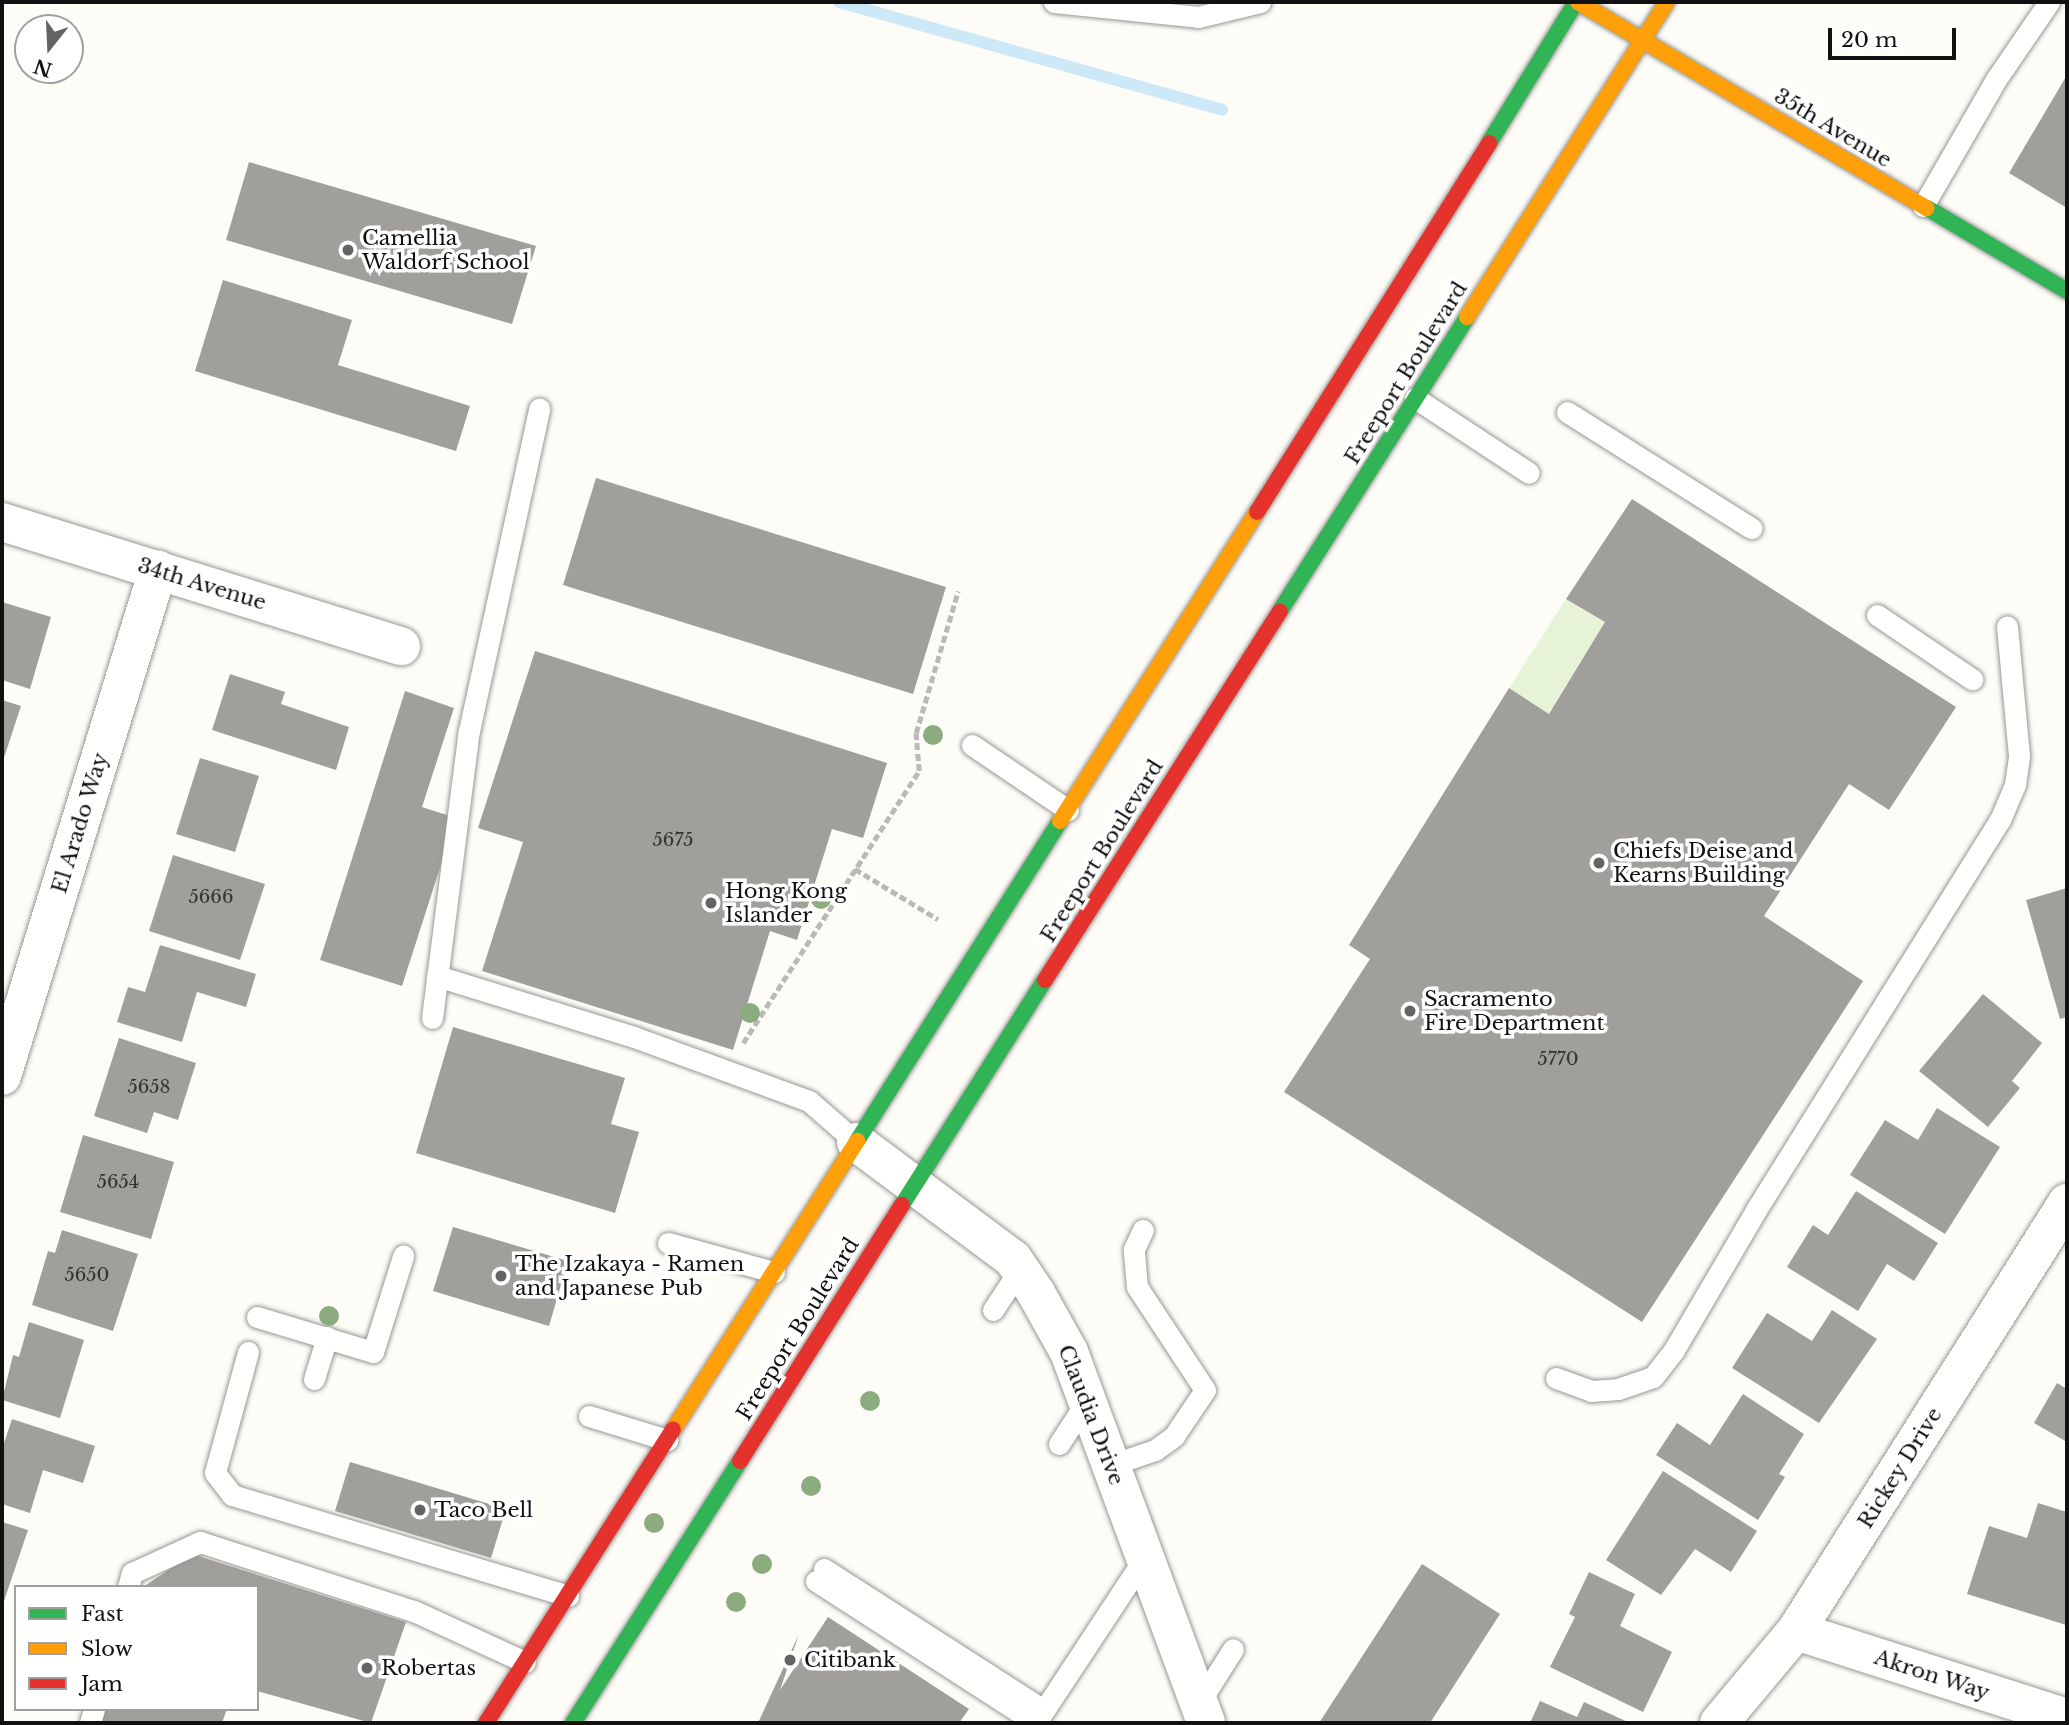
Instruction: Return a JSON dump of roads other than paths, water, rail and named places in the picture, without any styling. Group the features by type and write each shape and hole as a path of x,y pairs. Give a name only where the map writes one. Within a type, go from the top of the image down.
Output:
{"main road":[{"name":"35th Avenue","path":"1577,2 2067,291"},
{"path":"486,1723 1068,810 1577,2"},
{"name":"Freeport Boulevard","path":"573,1723 1667,2"}],"street":[{"name":"34th Avenue","path":"2,522 401,646"},
{"name":"El Arado Way","path":"2,1076 158,570"},
{"name":"Claudia Drive","path":"856,1142 915,1184 1020,1269 1069,1352 1145,1557 1197,1717"},
{"name":"Rickey Drive","path":"1719,1723 1796,1631 2067,1203"},
{"name":"Akron Way","path":"1796,1631 2067,1718"}],"lane":[{"path":"1054,2 1198,17 1260,2"},
{"path":"1923,206 1997,78 2049,2"},
{"path":"1415,398 1529,473"},
{"path":"432,1018 469,731 539,410"},
{"path":"1567,412 1751,528"},
{"path":"1877,615 1972,679"},
{"path":"1556,1378 1591,1391 1618,1389 1653,1377 2000,820 2015,785 2019,756 2007,627"},
{"path":"972,745 1068,810"},
{"path":"437,976 634,1037 809,1101 856,1142"},
{"path":"1111,1465 1155,1450 1174,1436 1205,1390 1138,1287 1134,1250 1143,1230"},
{"path":"668,1243 774,1272"},
{"path":"257,1317 373,1352 403,1256"},
{"path":"993,1310 1020,1269"},
{"path":"314,1379 327,1337"},
{"path":"248,1352 215,1473 232,1495 568,1596"},
{"path":"1059,1444 1087,1401"},
{"path":"589,1416 667,1440"},
{"path":"129,1585 132,1573 200,1542 414,1611 525,1662"},
{"path":"820,1575 1039,1719 1145,1557"},
{"path":"1197,1717 1233,1649"}],"waterway":[{"path":"839,2 1222,110"}],"place":[{"name":"Camellia Waldorf School","path":"348,250"},
{"name":"Chiefs Deise and Kearns Building","path":"1599,863"},
{"name":"Hong Kong Islander","path":"711,903"},
{"name":"Sacramento Fire Department","path":"1410,1011"},
{"name":"The Izakaya - Ramen and Japanese Pub","path":"501,1276"},
{"name":"Taco Bell","path":"420,1510"},
{"name":"Citibank","path":"790,1660"},
{"name":"Robertas","path":"367,1668"}]}
